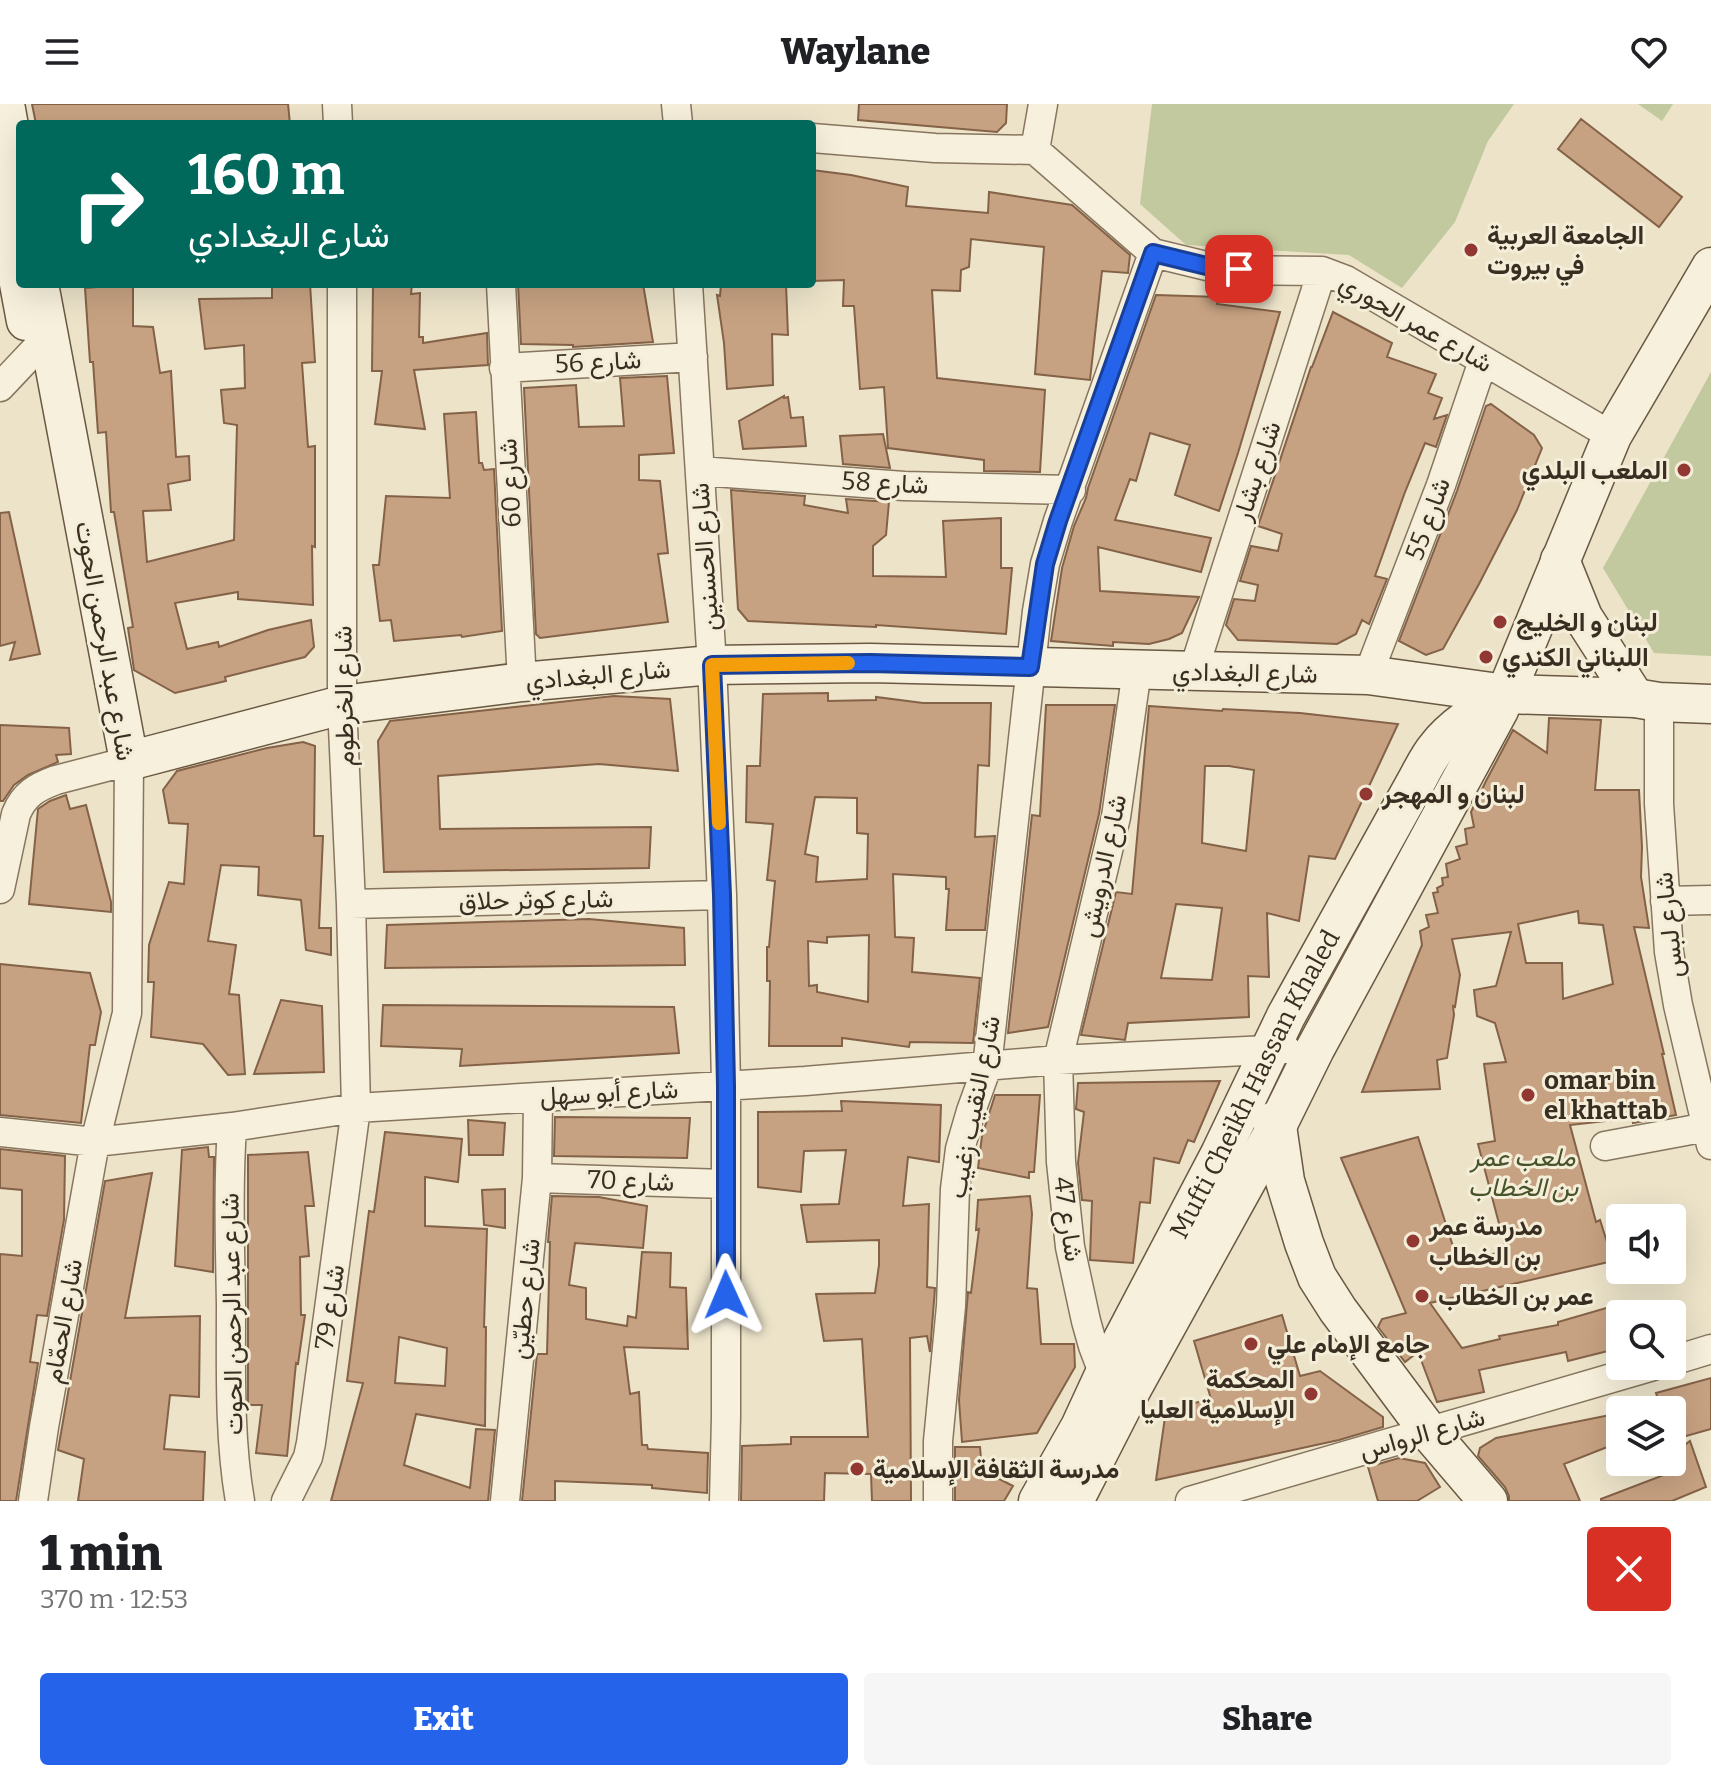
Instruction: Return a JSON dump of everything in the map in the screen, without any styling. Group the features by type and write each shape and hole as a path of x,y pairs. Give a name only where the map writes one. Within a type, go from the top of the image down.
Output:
{"street":[{"name":"شارع عبد الرحمن الحوت","path":"5,104 14,175"},
{"path":"816,138 935,148 1035,150 1043,104"},
{"name":"شارع عمر الحوري","path":"1035,150 1153,253 1223,270 1322,271 1346,280 1612,436"},
{"name":"شارع النقيب زغيب","path":"938,1501 938,1441 951,1306 955,1189 960,1149 987,1067 1030,667 1045,564 1153,253"},
{"name":"Mufti Cheikh Hassan Khaled","path":"1074,1501 1506,694 1612,436 1711,267"},
{"name":"شارع بشار","path":"1193,672 1322,271"},
{"name":"شارع عبد الرحمن الحوت","path":"31,288 118,764 127,1013 95,1142"},
{"name":"شارع عبد الرحمن الحوت","path":"39,288 40,344"},
{"name":"شارع الخرطوم","path":"342,288 342,705 356,1108"},
{"name":"شارع 60","path":"501,288 522,682"},
{"name":"شارع الحسنين","path":"688,288 712,665 722,895 726,1086 724,1501"},
{"path":"0,387 40,344"},
{"name":"شارع 56","path":"504,368 693,357"},
{"name":"شارع 55","path":"1368,675 1441,485 1483,361"},
{"name":"شارع 58","path":"700,471 904,486 1071,490"},
{"path":"1560,560 1583,617 1647,700"},
{"name":"شارع البغدادي","path":"118,764 342,705 522,682 712,665 870,663 1368,675 1506,694 1711,704"},
{"name":"شارع الدرويش","path":"1058,1060 1116,817 1137,670"},
{"name":"Mufti Cheikh Hassan Khaled","path":"1038,1501 1080,1427 1294,1002 1417,780 1437,747 1468,718 1506,694"},
{"name":"شارع لبس","path":"1647,700 1659,804 1669,952 1678,1005 1709,1136"},
{"path":"0,889 16,814 27,795 44,784 118,764"},
{"name":"شارع كوثر حلاق","path":"351,904 722,895"},
{"path":"1665,901 1711,900"},
{"name":"شارع أبو سهل","path":"0,1132 95,1142 232,1127 356,1108 726,1086 1058,1060 1271,1048 1315,1049"},
{"name":"شارع 47","path":"1058,1060 1061,1162 1068,1233 1086,1321 1104,1375"},
{"name":"شارع حطيّن","path":"505,1501 537,1178 538,1097"},
{"path":"1246,1097 1277,1126 1285,1181 1317,1277 1429,1432 1488,1501"},
{"name":"شارع 79","path":"286,1501 308,1457 311,1443 356,1108"},
{"name":"شارع عبد الرحمن الحوت","path":"232,1127 229,1168 231,1352 240,1501"},
{"path":"1605,1146 1709,1136"},
{"name":"شارع الحمّام","path":"33,1501 95,1142"},
{"name":"شارع 70","path":"537,1178 725,1184"},
{"path":"1686,1357 1711,1349"},
{"name":"شارع الرواس","path":"1190,1501 1606,1380"}],"green space":[{"path":"1152,104 1514,104 1488,141 1455,222 1402,288 1349,255 1186,245 1140,204"},
{"path":"1638,104 1673,104 1662,121"},
{"name":"الملعب البلدي","path":"1711,372 1711,656 1654,653 1603,568"}],"building":[{"path":"32,104 288,104 290,120 35,120"},
{"path":"859,104 1007,104 1006,123 997,132 858,120"},
{"path":"1581,119 1682,197 1659,227 1558,149"},
{"path":"816,171 908,187 906,206 988,213 989,192 1072,205 1130,255 1128,273 1102,271 1090,380 1035,374 1044,247 971,239 969,267 961,270 960,291 932,290 937,378 1045,390 1040,472 984,471 984,460 888,448 884,387 860,389 854,306 843,306 844,280 816,281"},
{"path":"85,288 133,288 133,326 153,327 160,373 171,371 176,457 189,456 190,480 168,484 171,510 143,511 147,562 234,540 237,425 224,423 221,390 245,388 244,345 205,349 199,299 272,298 272,288 310,288 315,362 302,363 308,447 315,446 313,605 238,599 238,592 175,603 187,649 218,642 219,647 268,630 311,620 314,647 305,657 175,693 134,670 128,628 133,627 114,512 111,512 106,432 98,433 93,362 90,362"},
{"path":"373,288 412,288 411,294 420,293 419,337 423,337 423,343 487,333 488,365 414,370 425,429 375,424 382,371 372,371"},
{"path":"518,288 644,288 653,342 573,347 521,344"},
{"path":"721,288 786,288 788,335 772,334 773,385 727,389 717,295 720,296"},
{"path":"1156,295 1219,297 1217,304 1280,312 1219,511 1175,495 1190,445 1150,433 1136,481 1130,479 1115,520 1211,538 1201,572 1098,547 1100,591 1199,597 1182,633 1169,639 1149,644 1113,642 1113,646 1051,641 1062,568 1074,526"},
{"path":"1333,312 1392,343 1387,357 1436,374 1428,393 1442,398 1434,419 1447,415 1436,447 1425,443 1405,492 1375,576 1387,579 1369,624 1362,620 1356,634 1337,644 1238,640 1226,625 1234,599 1255,601 1258,585 1240,581 1251,546 1278,551 1282,534 1258,526 1311,367"},
{"path":"667,376 674,453 639,455 639,480 660,481 668,553 658,554 668,622 540,638 536,634 524,388 576,385 579,427 624,426 620,378"},
{"path":"784,396 788,397 791,418 803,417 806,446 743,449 739,421"},
{"path":"1491,404 1534,435 1542,448 1517,510 1443,649 1426,655 1399,641 1486,406"},
{"path":"476,412 479,463 482,463 484,470 494,469 502,631 394,641 391,620 380,621 373,565 379,565 386,496 450,498 444,414"},
{"path":"883,434 890,468 843,464 840,436"},
{"path":"731,490 805,496 804,505 848,513 846,499 889,502 886,535 873,546 873,576 946,577 943,521 1001,518 1001,568 1012,568 1006,634 876,625 748,621 738,609"},
{"path":"9,512 40,654 10,660 15,642 0,646 0,513"},
{"path":"828,693 828,701 876,700 876,697 923,703 991,703 989,766 978,765 975,837 995,836 985,930 946,930 949,889 946,889 946,877 893,874 895,937 914,938 912,972 980,978 973,1043 910,1042 909,1047 842,1038 842,1046 769,1046 767,947 775,881 767,880 773,824 746,822 747,766 760,766 763,694","holes":["815,797 857,798 857,833 868,834 867,879 816,882 818,857 805,854","869,935 868,1002 817,992 817,985 809,986 808,941 827,943 827,937"]},
{"path":"614,696 670,699 678,771 599,764 438,776 440,829 651,827 649,868 384,872 378,741 390,721"},
{"path":"1046,705 1115,705 1099,814 1048,1027 1008,1033 1032,815 1040,816"},
{"path":"1149,706 1300,713 1398,724 1335,859 1309,856 1299,921 1267,913 1269,977 1248,976 1249,1017 1128,1023 1125,1040 1081,1035 1116,892 1132,894","holes":["1205,766 1254,770 1246,851 1202,843","1176,904 1222,908 1212,980 1161,978"]},
{"path":"1549,718 1601,720 1595,790 1639,790 1641,877 1649,928 1634,927 1676,1115 1633,1123 1632,1118 1570,1125 1596,1222 1600,1220 1606,1239 1606,1263 1430,1303 1462,1348 1500,1339 1499,1336 1558,1325 1558,1322 1606,1308 1606,1352 1568,1361 1566,1352 1479,1370 1484,1392 1437,1402 1418,1352 1405,1362 1378,1327 1382,1319 1406,1313 1341,1158 1418,1137 1459,1265 1506,1250 1478,1144 1495,1141 1484,1064 1506,1062 1495,1023 1477,1016 1474,990 1496,986 1511,932 1452,939 1460,975 1447,1058 1437,1060 1440,1089 1362,1092 1422,945 1420,931 1429,927 1426,915 1438,913 1433,893 1443,885 1442,878 1448,877 1446,864 1460,859 1456,847 1467,844 1465,829 1474,827 1471,812 1513,730 1547,753","holes":["1578,911 1579,923 1603,925 1613,984 1563,999 1562,963 1526,963 1518,924"]},
{"path":"0,725 69,728 71,754 56,755 58,762 28,775 0,801"},
{"path":"303,742 315,746 314,836 323,836 319,928 331,928 331,955 306,950 301,900 258,895 259,867 221,865 208,941 236,945 229,994 239,995 245,1074 228,1075 203,1044 151,1037 154,982 148,982 149,945 169,882 184,884 188,824 169,823 163,790 177,771"},
{"path":"66,795 70,809 86,805 111,912 29,904 38,809"},
{"path":"589,919 684,928 685,965 385,968 387,925"},
{"path":"0,964 90,973 101,1012 95,1045 90,1045 81,1123 0,1115"},
{"path":"281,1000 322,1006 324,1072 254,1074"},
{"path":"383,1005 674,1007 679,1053 460,1066 462,1049 381,1046"},
{"path":"1220,1081 1194,1142 1188,1140 1179,1163 1154,1158 1150,1203 1140,1202 1133,1263 1090,1260 1092,1201 1082,1200 1078,1163 1084,1112 1076,1109 1078,1083"},
{"path":"995,1095 1040,1095 1034,1172 1029,1172 1029,1178 978,1168 982,1136"},
{"path":"841,1101 941,1105 939,1162 908,1157 903,1206 929,1204 927,1287 935,1288 930,1352 927,1336 910,1338 911,1501 872,1501 871,1474 825,1473 824,1501 741,1501 742,1446 791,1444 791,1437 868,1437 862,1339 824,1341 816,1294 875,1293 879,1240 807,1242 801,1205 839,1204 846,1150 804,1151 801,1192 758,1187 758,1112 842,1111"},
{"path":"555,1117 690,1118 687,1158 554,1156"},
{"path":"468,1120 505,1123 503,1155 469,1155"},
{"path":"385,1132 462,1139 458,1182 425,1177 425,1226 487,1229 485,1426 416,1414 404,1465 470,1488 476,1429 495,1430 488,1501 331,1501 363,1383 347,1381 369,1211 374,1212","holes":["399,1337 447,1348 445,1386 395,1383"]},
{"path":"208,1147 209,1157 214,1157 213,1272 175,1266 182,1150"},
{"path":"0,1149 65,1156 64,1220 47,1316 37,1315 30,1362 38,1363 16,1501 0,1501 0,1254 22,1256 22,1190 0,1188"},
{"path":"308,1152 314,1206 305,1206 309,1256 300,1257 301,1315 305,1315 296,1363 287,1456 256,1453 262,1405 248,1405 248,1155"},
{"path":"152,1173 125,1318 200,1316 199,1397 170,1395 164,1449 205,1452 203,1501 78,1501 84,1459 58,1450 105,1181"},
{"path":"505,1189 505,1228 484,1225 482,1190"},
{"path":"552,1196 599,1197 647,1206 643,1248 575,1243 569,1285 586,1288 586,1319 627,1326 628,1316 636,1318 642,1252 671,1253 670,1287 686,1288 688,1349 624,1347 630,1394 639,1392 642,1445 647,1445 648,1449 708,1453 707,1493 652,1488 652,1485 555,1481 555,1501 522,1501 537,1354 547,1354 548,1242"},
{"path":"1030,1196 1032,1214 1027,1288 1037,1289 1041,1344 1074,1344 1075,1367 1037,1433 962,1442 959,1400 968,1292 971,1293 979,1229 976,1230 978,1200"},
{"path":"1282,1315 1300,1376 1320,1371 1383,1417 1383,1427 1339,1440 1156,1480 1166,1410 1211,1399 1194,1341"},
{"path":"1711,1378 1711,1429 1686,1436 1686,1396 1657,1396 1656,1393"},
{"path":"1606,1416 1606,1448 1564,1464 1580,1501 1509,1501 1505,1487 1478,1456 1480,1448 1496,1438"},
{"path":"1690,1441 1706,1487 1672,1501 1601,1501 1661,1476 1686,1476 1686,1444"},
{"path":"955,1447 980,1447 982,1470 1013,1486 1004,1501 955,1501"},
{"path":"1399,1458 1425,1463 1440,1487 1417,1501 1378,1501 1368,1467"}],"slow traffic":[{"path":"719,823 712,665 848,663"}],"place":[{"name":"الجامعة العربية في بيروت","path":"1471,250"},
{"name":"الملعب البلدي","path":"1684,470"},
{"name":"لبنان و الخليج","path":"1500,622"},
{"name":"اللبناني الكندي","path":"1486,657"},
{"name":"لبنان و المهجر","path":"1366,794"},
{"name":"omar bin el khattab","path":"1528,1095"},
{"name":"مدرسة عمر بن الخطاب","path":"1413,1241"},
{"name":"عمر بن الخطاب","path":"1422,1296"},
{"name":"جامع الإمام علي","path":"1251,1344"},
{"name":"المحكمة الإسلامية العليا","path":"1311,1394"},
{"name":"مدرسة الثقافة الإسلامية","path":"857,1469"}],"route":[{"path":"726,1295 722,895 712,665 870,663 1030,667 1045,564 1153,253 1223,270 1239,269"}],"park label":[{"name":"ملعب عمر بن الخطاب","path":"1523,1172"}]}
